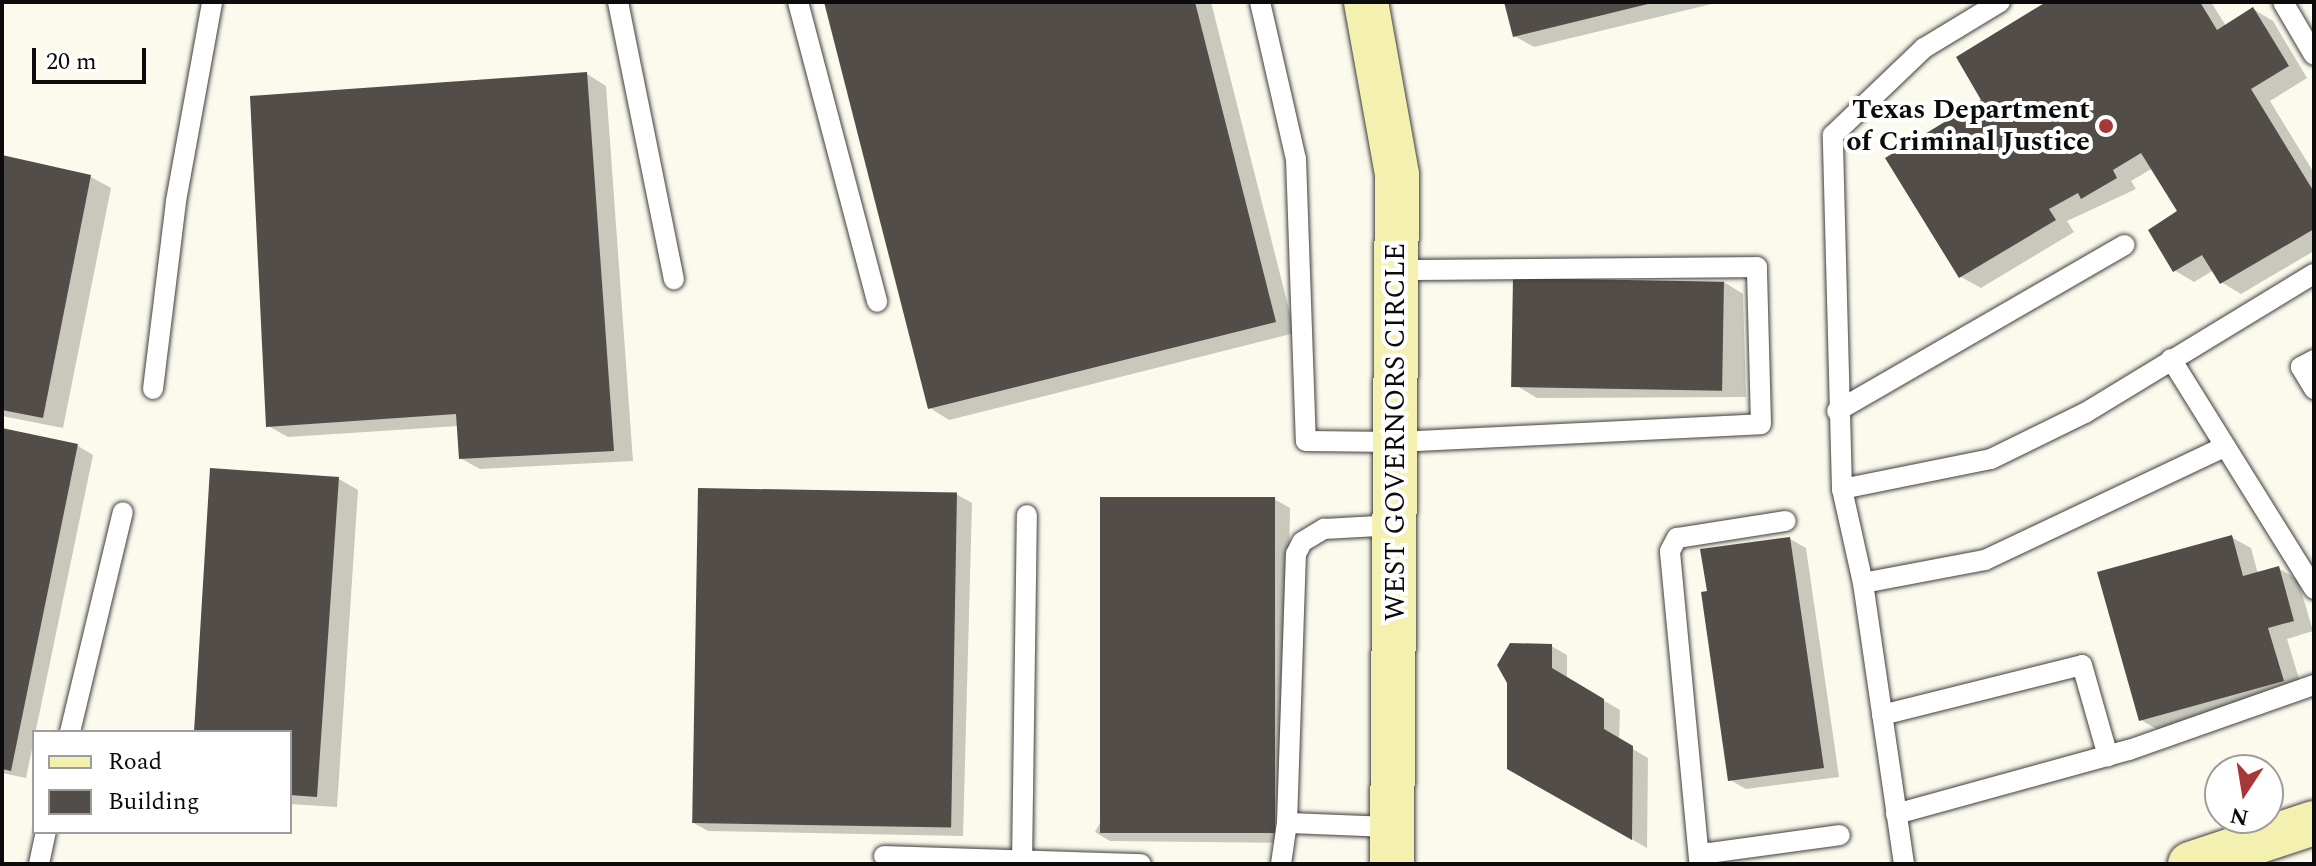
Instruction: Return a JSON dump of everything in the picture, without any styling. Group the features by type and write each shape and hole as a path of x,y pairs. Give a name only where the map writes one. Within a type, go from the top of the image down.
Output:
{"street":[{"name":"WEST GOVERNORS CIRCLE","path":"1366,2 1397,175 1392,846"},
{"path":"2190,864 2314,823"}],"lane":[{"path":"153,389 176,201 212,2"},
{"path":"618,2 674,279"},
{"path":"798,2 877,302"},
{"path":"1260,2 1296,159 1306,441 1397,442 1761,424 1757,267 1397,270"},
{"path":"1904,864 1863,583 1842,489 1837,411 1833,135 1924,48 2000,2"},
{"path":"2283,2 2314,55"},
{"path":"1837,411 2124,245"},
{"path":"1842,489 1991,459 2085,413 2314,274"},
{"path":"2171,359 2314,589"},
{"path":"2314,360 2301,367 2314,389"},
{"path":"1863,583 1985,560 2224,447"},
{"path":"70,730 123,512"},
{"path":"1022,863 1027,515"},
{"path":"1699,862 1670,551 1677,538 1786,521"},
{"path":"1281,864 1287,823 1296,554 1302,542 1324,529 1396,525"},
{"path":"1882,715 2082,665 2108,756"},
{"path":"1896,814 2108,756 2314,685"},
{"path":"1287,823 1392,846"},
{"path":"39,864 46,834"},
{"path":"1699,862 1709,853 1840,835"},
{"path":"884,856 1022,863 1141,864"}],"building":[{"path":"824,2 1195,2 1276,322 928,409"},
{"path":"1504,2 1652,2 1652,3 1513,37"},
{"name":"Texas Department of Criminal Justice","path":"2046,2 2200,2 2217,30 2253,7 2289,66 2251,89 2314,192 2314,229 2220,284 2202,255 2173,272 2148,230 2177,211 2141,153 2113,170 2117,178 2081,199 2078,193 2049,209 2056,220 1959,278 1885,158 1981,100 1956,57"},
{"path":"587,72 614,451 459,459 456,414 266,427 250,96"},
{"path":"2,155 91,175 43,418 2,410"},
{"path":"1513,278 1724,282 1722,391 1511,387"},
{"path":"2,428 78,444 11,771 2,769"},
{"path":"210,468 339,477 317,797 292,795 292,730 194,730"},
{"path":"698,488 957,493 951,827 692,823"},
{"path":"1100,497 1275,497 1275,833 1100,833"},
{"path":"2232,535 2243,576 2279,566 2294,621 2268,628 2284,681 2139,721 2097,572"},
{"path":"1790,537 1824,768 1728,781 1701,592 1707,591 1700,549"},
{"path":"1510,643 1552,644 1552,668 1604,699 1604,729 1633,746 1632,840 1507,769 1507,683 1497,665"}],"place":[{"name":"Texas Department of Criminal Justice","path":"2106,126"}]}
